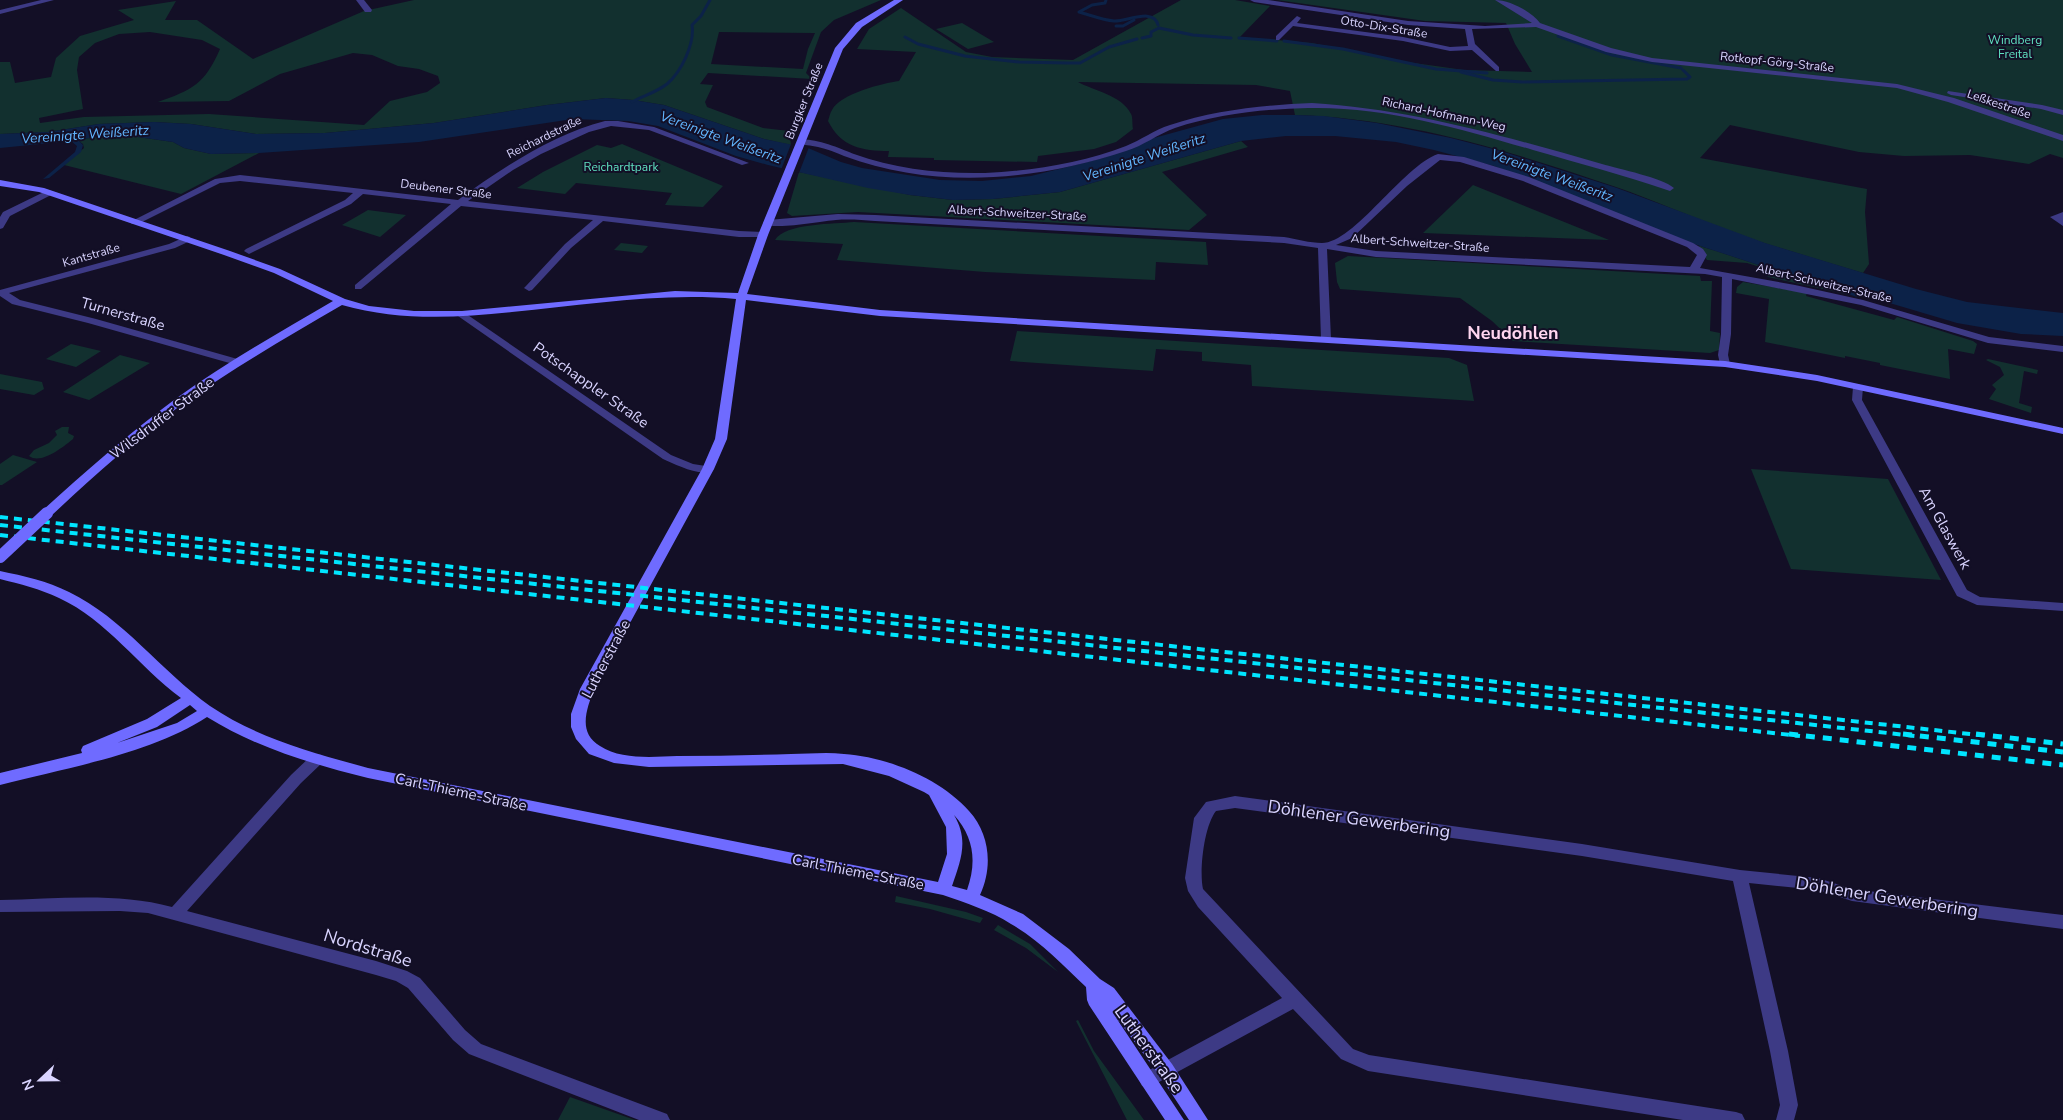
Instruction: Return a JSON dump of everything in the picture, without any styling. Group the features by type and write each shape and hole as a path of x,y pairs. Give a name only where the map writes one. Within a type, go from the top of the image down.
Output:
{"main road":[{"name":"Burgker Straße","path":"742,295 763,234 839,48 859,24 899,0"},
{"path":"0,183 48,193 187,239 263,266 340,301 368,309 399,313 462,314 709,292 880,313 1725,364 1784,372 1858,386 2063,431"},
{"name":"Lutherstraße","path":"742,295 722,439 649,579 587,689 578,714 578,727 583,739 594,750 614,758 649,762 843,759 860,761 887,768 908,777 935,793 956,807 971,823 980,846 979,880 971,898 1017,919 1063,954 1094,984 1108,993 1166,1070 1199,1120"},
{"name":"Wilsdruffer Straße","path":"0,556 76,486 166,412 237,362 340,301"},
{"name":"Carl-Thieme-Straße","path":"0,575 34,582 57,590 87,606 113,627 190,699 245,733 284,750 368,773 512,804 943,889 971,898"},
{"path":"47,767 152,723 190,699"},
{"path":"0,779 103,753 160,736 182,727 207,711"},
{"path":"935,793 954,827 955,854 943,889"},
{"name":"Lutherstraße","path":"1094,984 1095,1000 1174,1120"}],"street":[{"path":"0,12 50,0"},
{"path":"360,0 368,10"},
{"name":"Otto-Dix-Straße","path":"1254,0 1392,21 1468,27 1537,25"},
{"name":"Rotkopf-Görg-Straße","path":"1499,0 1533,19 1537,25 1609,50 1652,60 1897,86 1927,93 1931,91 1954,94 2063,113"},
{"path":"1279,38 1305,9"},
{"name":"Otto-Dix-Straße","path":"1291,24 1403,40 1450,49 1474,48"},
{"path":"1468,27 1469,39 1474,48 1496,69"},
{"name":"Leßkestraße","path":"1927,93 2063,138"},
{"name":"Richard-Hofmann-Weg","path":"800,144 816,144 873,163 915,171 959,175 995,175 1037,170 1124,150 1171,127 1233,112 1263,107 1345,107 1397,114 1470,130 1670,188"},
{"name":"Reichardstraße","path":"358,287 457,203 532,154 595,126 610,123 654,129 745,163"},
{"path":"1326,339 1322,249 1326,245 1348,237 1377,208 1438,157 1451,157 1526,179 1690,245 1700,251 1702,255 1693,271"},
{"name":"Deubener Straße","path":"135,222 226,179 251,178 600,219 739,234 763,234"},
{"path":"249,251 348,202 362,191"},
{"path":"0,226 6,214 48,193"},
{"path":"2063,216 2055,217 2063,223"},
{"name":"Albert-Schweitzer-Straße","path":"768,223 838,217 862,217 1284,240 1376,254 1693,271 1727,275 1863,303 1988,340 2001,340 2042,349 2063,349"},
{"path":"529,288 568,246 600,219"},
{"name":"Kantstraße","path":"2,293 172,246 187,239"},
{"path":"1725,364 1723,355 1726,334 1727,275"},
{"name":"Turnerstraße","path":"2,293 15,301 237,362"},
{"name":"Potschappler Straße","path":"462,314 667,457 688,466 708,469"},
{"name":"Am Glaswerk","path":"1858,386 1858,400 1962,594 1977,601 2063,607"},
{"path":"175,914 296,779 317,759"},
{"name":"Döhlener Gewerbering","path":"1736,1120 1368,1063 1347,1054 1294,1000 1196,891 1193,878 1202,818 1211,806 1235,802 1582,850 1740,876 1818,884 1852,895 2063,922"},
{"path":"1740,876 1780,1051 1789,1105 1785,1120"},
{"name":"Nordstraße","path":"0,906 134,905 175,914 401,976 414,983 459,1035 476,1049 661,1120"},
{"path":"1148,1080 1294,1000"}],"green space":[{"path":"414,0 881,0 834,20 821,32 806,73 812,79 708,73 700,84 713,85 705,102 707,107 763,128 789,131 791,145 764,139 664,105 606,98 547,105 434,123 325,133 256,134 191,124 154,122 99,124 48,132 0,134 0,62 10,62 15,83 51,77 56,58 80,36 134,20 118,10 176,1 165,20 197,20 253,59 364,11","holes":["150,32 202,40 220,49 209,70 196,84 180,94 158,102 229,101 280,74 353,53 372,55 398,66 419,69 438,76 440,83 427,92 390,101 364,125 209,114 84,117 40,123 39,118 83,109 77,70 79,57 95,43 119,34","719,32 815,33 808,49 803,69 711,64"]},
{"name":"Windberg Freital","path":"1181,0 1235,0 1270,6 1240,37 1312,43 1407,62 1464,70 1532,72 1515,44 1506,23 1425,21 1277,0 2063,0 2063,158 2050,154 2029,164 1970,155 1904,156 1859,152 1730,125 1700,158 1867,189 1865,212 1869,264 1863,273 1746,237 1644,197 1538,161 1418,130 1336,118 1295,115 1290,91 1256,85 1078,82 1114,98 1127,107 1132,115 1133,129 1116,142 1094,149 1038,156 1037,162 888,157 889,151 870,150 853,146 846,142 833,130 828,121 832,110 837,104 852,94 899,81 916,52 857,49 869,29 901,8 966,52 992,57 1073,60"},
{"path":"962,23 994,42 968,49 936,29"},
{"path":"131,133 131,136 173,142 184,148 211,154 259,153 181,194 64,165 84,148 83,144 77,140"},
{"path":"1241,141 1248,147 1162,172 1207,215 1189,230 858,212 792,216 787,213 799,172 910,195 953,200 993,199 1060,192"},
{"name":"Reichardtpark","path":"622,144 723,186 703,207 665,205 672,193 576,183 565,194 517,188 543,172 597,145 611,148"},
{"path":"1473,185 1609,240 1423,233"},
{"path":"368,210 406,215 380,237 342,225"},
{"path":"854,222 1206,242 1208,265 1156,262 1155,280 985,272 837,260 843,244 775,240 780,234 799,227"},
{"path":"621,243 648,246 642,253 614,250"},
{"path":"1700,246 1850,295 1768,277 1760,267 1747,263 1707,260 1698,247"},
{"path":"1348,256 1700,276 1701,281 1712,281 1710,331 1720,333 1719,350 1710,353 1513,341 1492,321 1460,298 1340,289 1337,282 1335,263"},
{"path":"1743,282 1807,293 1806,296 1894,320 1897,317 1973,341 1977,344 1974,354 1948,349 1950,379 1845,356 1845,358 1765,342 1769,299 1736,293 1737,287"},
{"path":"1017,331 1449,358 1467,365 1474,401 1252,386 1251,365 1202,361 1202,352 1156,349 1153,371 1010,361"},
{"path":"71,344 101,351 76,367 46,359"},
{"path":"120,355 150,363 89,400 63,392"},
{"path":"1986,360 2038,370 2037,374 2024,371 2019,403 2032,407 2031,413 1989,399 1996,389 1992,385 2004,375 2000,367"},
{"path":"0,374 42,382 44,389 34,395 0,389"},
{"path":"62,427 69,427 68,433 74,436 73,439 46,457 34,458 29,456 34,450 49,443 57,435 55,431"},
{"path":"13,455 37,462 0,485 0,464"},
{"path":"1751,469 1888,479 1941,580 1791,569"},
{"path":"896,896 966,912 983,918 980,923 930,909 895,902"},
{"path":"998,925 1030,944 1058,972 1026,948 994,930"},
{"path":"1078,1020 1094,1051 1144,1120 1127,1120 1076,1021"},
{"path":"570,1097 635,1120 558,1120"}],"water":[{"name":"Vereinigte Weißeritz","path":"606,98 664,105 764,139 808,148 841,162 862,168 940,180 982,181 1031,176 1103,158 1143,141 1223,119 1262,115 1295,115 1324,116 1377,123 1451,138 1501,151 1617,188 1765,243 1916,289 1967,302 2063,313 2063,336 2021,334 1957,323 1866,296 1857,297 1691,243 1494,166 1396,142 1335,136 1286,136 1241,141 1060,192 993,199 953,200 868,188 768,165 736,156 658,126 628,121 573,119 419,142 259,153 211,154 184,148 173,142 131,136 131,133 113,134 78,140 83,145 81,152 49,178 43,179 75,152 77,146 71,141 0,148 0,134 48,132 99,124 154,122 191,124 256,134 325,133 434,123 547,105"}],"pier":[{"path":"791,144 809,147 799,173 781,170"}],"waterway":[{"path":"632,102 663,87 672,79 682,65 689,49 692,25 701,16 710,0"},
{"path":"1106,0 1105,3 1092,5 1079,12 1114,21 1145,16 1151,17 1158,25"},
{"path":"1116,26 1123,26 1134,20"},
{"path":"1142,38 1151,36 1151,32 1159,28 1193,35 1231,38"},
{"path":"1558,36 1612,55 1681,68"},
{"path":"905,37 918,44 965,56 1019,62 1067,63 1080,63 1109,47 1137,39"},
{"path":"1239,38 1277,41"},
{"path":"1284,41 1343,49 1436,69 1487,73"},
{"path":"1461,72 1493,80 1522,82 1687,79 1690,77 1683,70"}],"railway":[{"path":"0,517 1988,736"},
{"path":"0,525 1915,736"},
{"path":"0,535 1800,736"},
{"path":"1789,734 2063,765"},
{"path":"1903,734 2063,752"},
{"path":"1976,734 2063,744"}],"district":[{"name":"Neudöhlen","path":"1513,333"}]}
